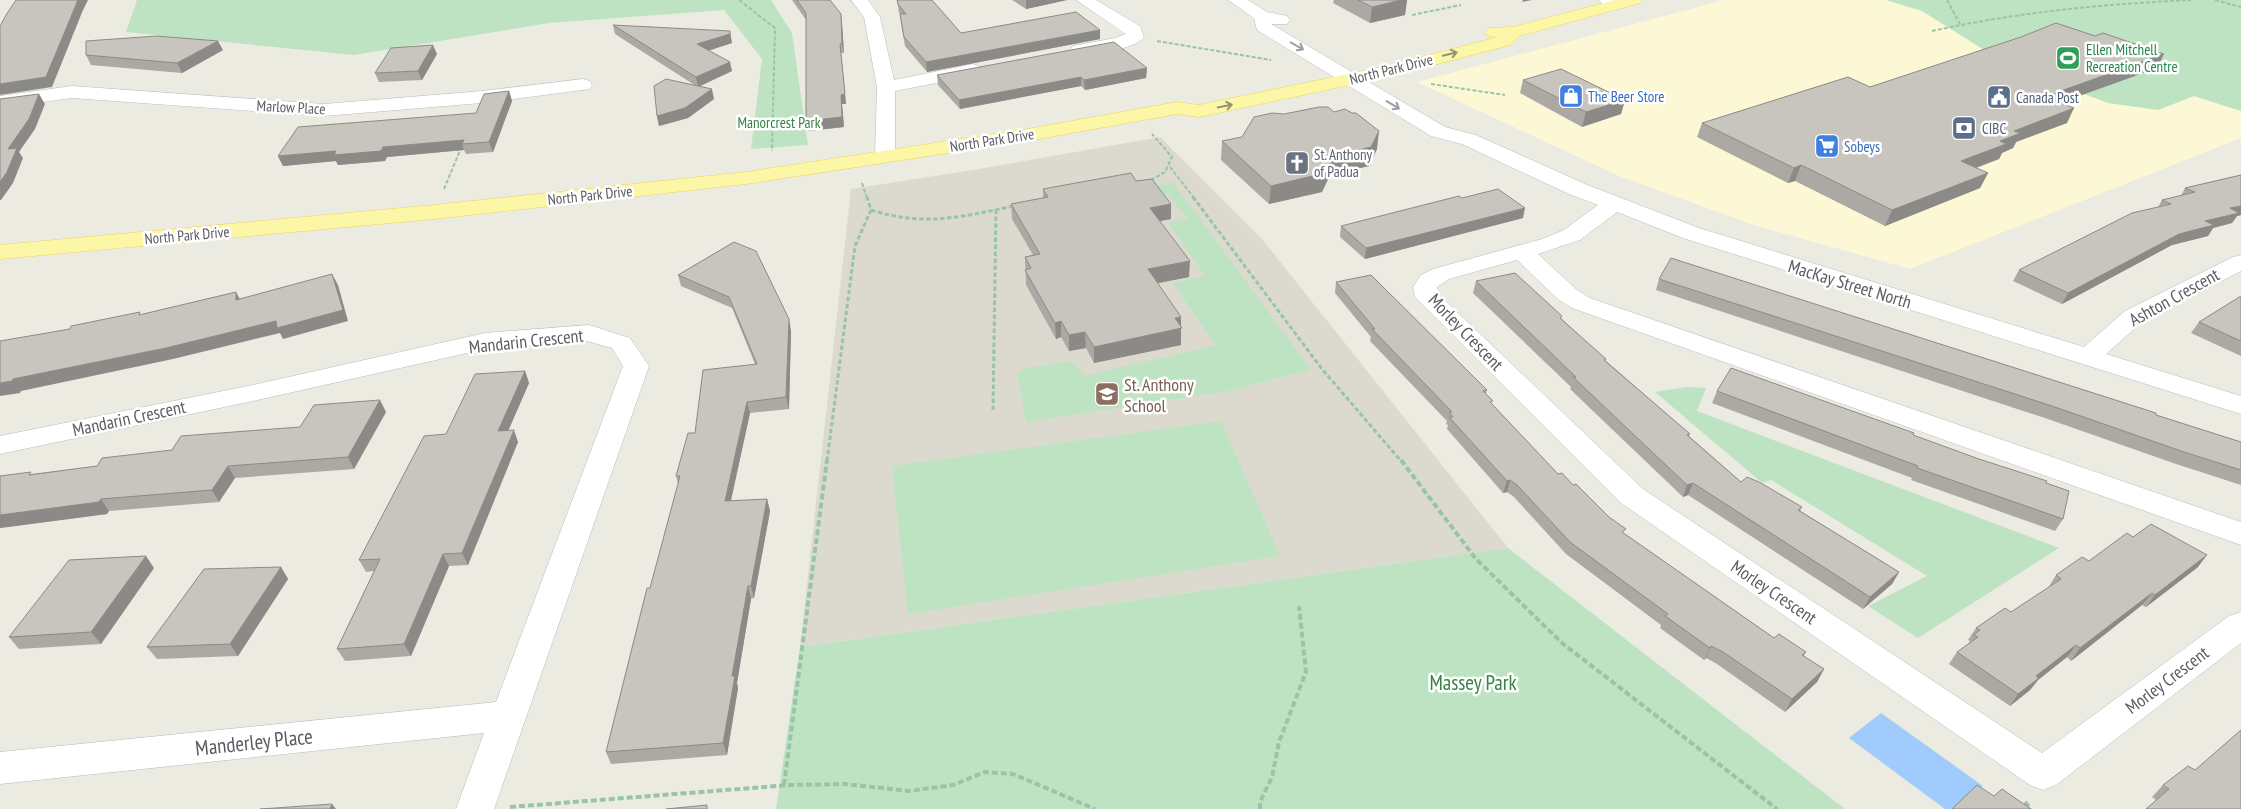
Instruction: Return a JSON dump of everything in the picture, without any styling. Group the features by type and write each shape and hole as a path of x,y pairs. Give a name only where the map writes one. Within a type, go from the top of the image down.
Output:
{"main road":[{"name":"North Park Drive","path":"0,252 434,212 772,174 1033,134 1177,108 1199,111 1353,71 1486,32 1513,32 1612,2 1634,0"},
{"name":"North Park Drive","path":"1177,108 1186,100 1333,68 1374,74 1504,41 1513,32"}],"street":[{"path":"859,0 872,17 886,87 885,156"},
{"path":"1061,54 1119,43 1136,37 1134,30 1084,0"},
{"path":"1236,0 1262,16 1263,26 1333,68"},
{"name":"MacKay Street North","path":"1262,16 1283,20 1438,132 1469,139 1542,174 1613,204 1760,256 2241,405"},
{"path":"886,87 993,67"},
{"name":"MacKay Street North","path":"1374,74 1459,124 1469,139"},
{"name":"Marlow Place","path":"0,102 72,92 324,110 482,97 582,84"},
{"name":"Morley Crescent","path":"1613,204 1572,235 1523,253 1441,274 1430,280 1425,287 1427,297 1632,496 2043,774 2241,625"},
{"path":"1523,253 1568,295 1581,303 2241,534"},
{"name":"Ashton Crescent","path":"2088,357 2134,316 2241,262"},
{"name":"Mandarin Crescent","path":"0,444 253,393 484,342 589,334 621,342 636,366 475,809"},
{"name":"Manderley Place","path":"0,768 508,716"}],"path":[{"path":"739,0 774,28 772,174"},
{"path":"1947,0 1960,24"},
{"path":"1932,31 2010,15 2144,2 2191,0"},
{"path":"2214,0 2241,7"},
{"path":"1412,16 1461,5"},
{"path":"1136,37 1240,56 1276,60"},
{"path":"1430,83 1505,95"},
{"path":"1137,116 1172,158 1170,167 1161,176 1147,182"},
{"path":"434,212 461,147"},
{"path":"1170,167 1322,369 1400,459 1476,559 1562,642 1777,809"},
{"path":"784,785 855,246 871,210 863,186"},
{"path":"871,210 894,219 929,221 970,216 1015,206"},
{"path":"993,410 996,209"},
{"path":"1260,809 1260,802 1272,777 1281,734 1306,672 1299,606"},
{"path":"507,807 784,785 845,784 909,792 953,784 985,772 1013,774 1095,809"}],"shaded area":[{"path":"1724,0 1886,0 1922,11 2010,66 2158,110 2194,96 2241,111 2241,138 1910,269 1754,225 1619,176 1417,82"},
{"name":"St. Anthony School","path":"1160,137 1262,239 1508,548 800,647 851,189 979,169"}],"green space":[{"name":"Manorcrest Park","path":"137,0 771,0 792,33 808,145 751,149 762,59 724,10 549,23 354,55 126,32"},
{"path":"1886,0 2241,0 2241,111 2194,96 2158,110 2108,103 2010,66 1922,11"},
{"path":"1173,182 1311,370 1228,391 1026,422 1017,374 1027,368 1072,361 1084,376 1216,345 1173,283 1205,275 1167,222 1189,220 1168,195 1153,196 1146,189"},
{"path":"1686,387 1706,388 1697,411 2059,548 1918,638 1868,606 1927,576 1771,480 1762,483 1655,392"},
{"path":"1221,421 1280,556 908,614 892,466"},
{"name":"Massey Park","path":"1508,548 1845,809 776,809 800,647"}],"water":[{"path":"1881,713 1983,786 1956,809 1945,809 1849,738"}],"building":[{"path":"16,0 78,0 46,77 0,84 0,26"},
{"path":"797,0 830,0 841,14 842,44 840,44 845,94 841,95 842,117 806,121 806,13"},
{"path":"897,0 932,0 961,33 1076,12 1100,30 926,62 904,37 900,14 906,14"},
{"path":"1358,0 1402,0 1372,7"},
{"path":"2056,23 2095,36 2103,33 2164,54 2044,97 2074,108 2014,131 2021,133 2000,141 2006,144 1961,161 1988,173 1892,210 1801,165 1794,168 1702,123 1848,77 1870,87 2021,37"},
{"path":"613,25 730,31 730,34 697,44 730,62 696,77"},
{"path":"157,36 218,41 177,63 86,55 86,41"},
{"path":"1114,42 1147,68 1084,80 1081,77 959,100 937,75"},
{"path":"433,45 418,71 375,73 391,48"},
{"path":"1561,69 1625,100 1586,112 1523,80"},
{"path":"666,79 712,89 685,108 657,116 654,86"},
{"path":"509,91 489,142 462,144 464,140 383,147 381,151 334,155 336,151 278,156 298,127 476,113 484,94"},
{"path":"39,94 29,119 8,149 17,148 7,172 0,182 0,99"},
{"name":"St. Anthony of Padua","path":"1328,107 1334,112 1345,109 1356,113 1379,131 1371,147 1332,157 1325,173 1271,186 1222,141 1242,137 1254,117 1272,113 1284,114"},
{"path":"1131,173 1136,181 1152,179 1171,204 1150,208 1190,261 1148,269 1181,317 1175,318 1182,328 1094,347 1085,332 1069,335 1061,321 1055,323 1025,270 1031,268 1025,257 1040,254 1011,204 1048,197 1043,189"},
{"path":"2241,175 2241,206 2230,208 2239,213 2205,221 2214,225 2179,234 2068,293 2019,270 2132,213 2171,204 2162,200 2195,192 2185,188"},
{"path":"1498,189 1525,208 1366,248 1341,226 1459,196 1462,198"},
{"path":"734,242 756,251 789,319 786,397 747,402 725,501 767,499 751,586 748,586 732,676 735,676 723,743 606,752 647,588 650,588 680,476 676,476 688,433 695,433 703,370 757,364 729,297 678,275"},
{"path":"1671,258 2241,442 2241,470 2052,406 1659,279"},
{"path":"1515,273 1562,316 1560,318 1606,359 1604,360 1690,434 1687,435 1741,482 1747,477 1759,482 1802,507 1798,510 1899,572 1870,597 1693,483 1687,485 1573,377 1576,377 1476,281"},
{"path":"332,274 343,310 277,328 276,321 166,348 0,383 0,341 70,329 71,326 140,312 139,315 236,292 236,300"},
{"path":"1371,275 1487,390 1483,391 1493,401 1490,402 1558,474 1562,473 1573,485 1576,484 1609,517 1626,529 1622,532 1774,638 1779,634 1806,652 1802,655 1824,669 1792,699 1723,652 1711,646 1710,648 1665,616 1668,614 1570,542 1517,485 1510,480 1507,481 1449,417 1453,417 1449,412 1452,412 1372,329 1375,329 1336,282"},
{"path":"2241,296 2241,341 2199,322"},
{"path":"1731,368 1914,433 1913,435 1979,459 2047,481 2046,483 2069,491 2063,519 1917,468 1918,466 1717,391"},
{"path":"525,371 498,431 514,430 462,553 443,554 404,644 337,649 380,559 359,560 424,436 446,434 475,374"},
{"path":"380,400 348,457 228,466 212,490 101,499 99,502 0,515 0,476 31,472 29,475 97,466 102,458 172,450 181,436 300,427 314,405"},
{"path":"2151,524 2207,555 2155,595 2152,593 2080,648 2076,645 2036,676 2039,678 2018,694 1957,652 1978,637 1974,635 1980,630 1976,628 2005,608 2011,612 2061,579 2056,575 2082,557 2089,561 2127,533 2133,537"},
{"path":"146,556 91,632 9,637 69,560"},
{"path":"281,567 230,644 147,647 204,569"},
{"path":"2241,730 2241,809 2146,809 2169,789 2163,785 2188,766 2195,770"},
{"path":"1977,785 1994,796 2002,789 2031,809 1952,809"},
{"path":"332,804 330,809 261,809"},
{"path":"707,805 707,809 666,809"}],"place":[{"name":"Ellen Mitchell Recreation Centre","path":"2068,58"},
{"name":"The Beer Store","path":"1571,96"},
{"name":"Canada Post","path":"1999,97"},
{"name":"CIBC","path":"1964,128"},
{"name":"Sobeys","path":"1827,146"},
{"name":"St. Anthony of Padua","path":"1297,163"},
{"name":"St. Anthony School","path":"1107,394"}]}
